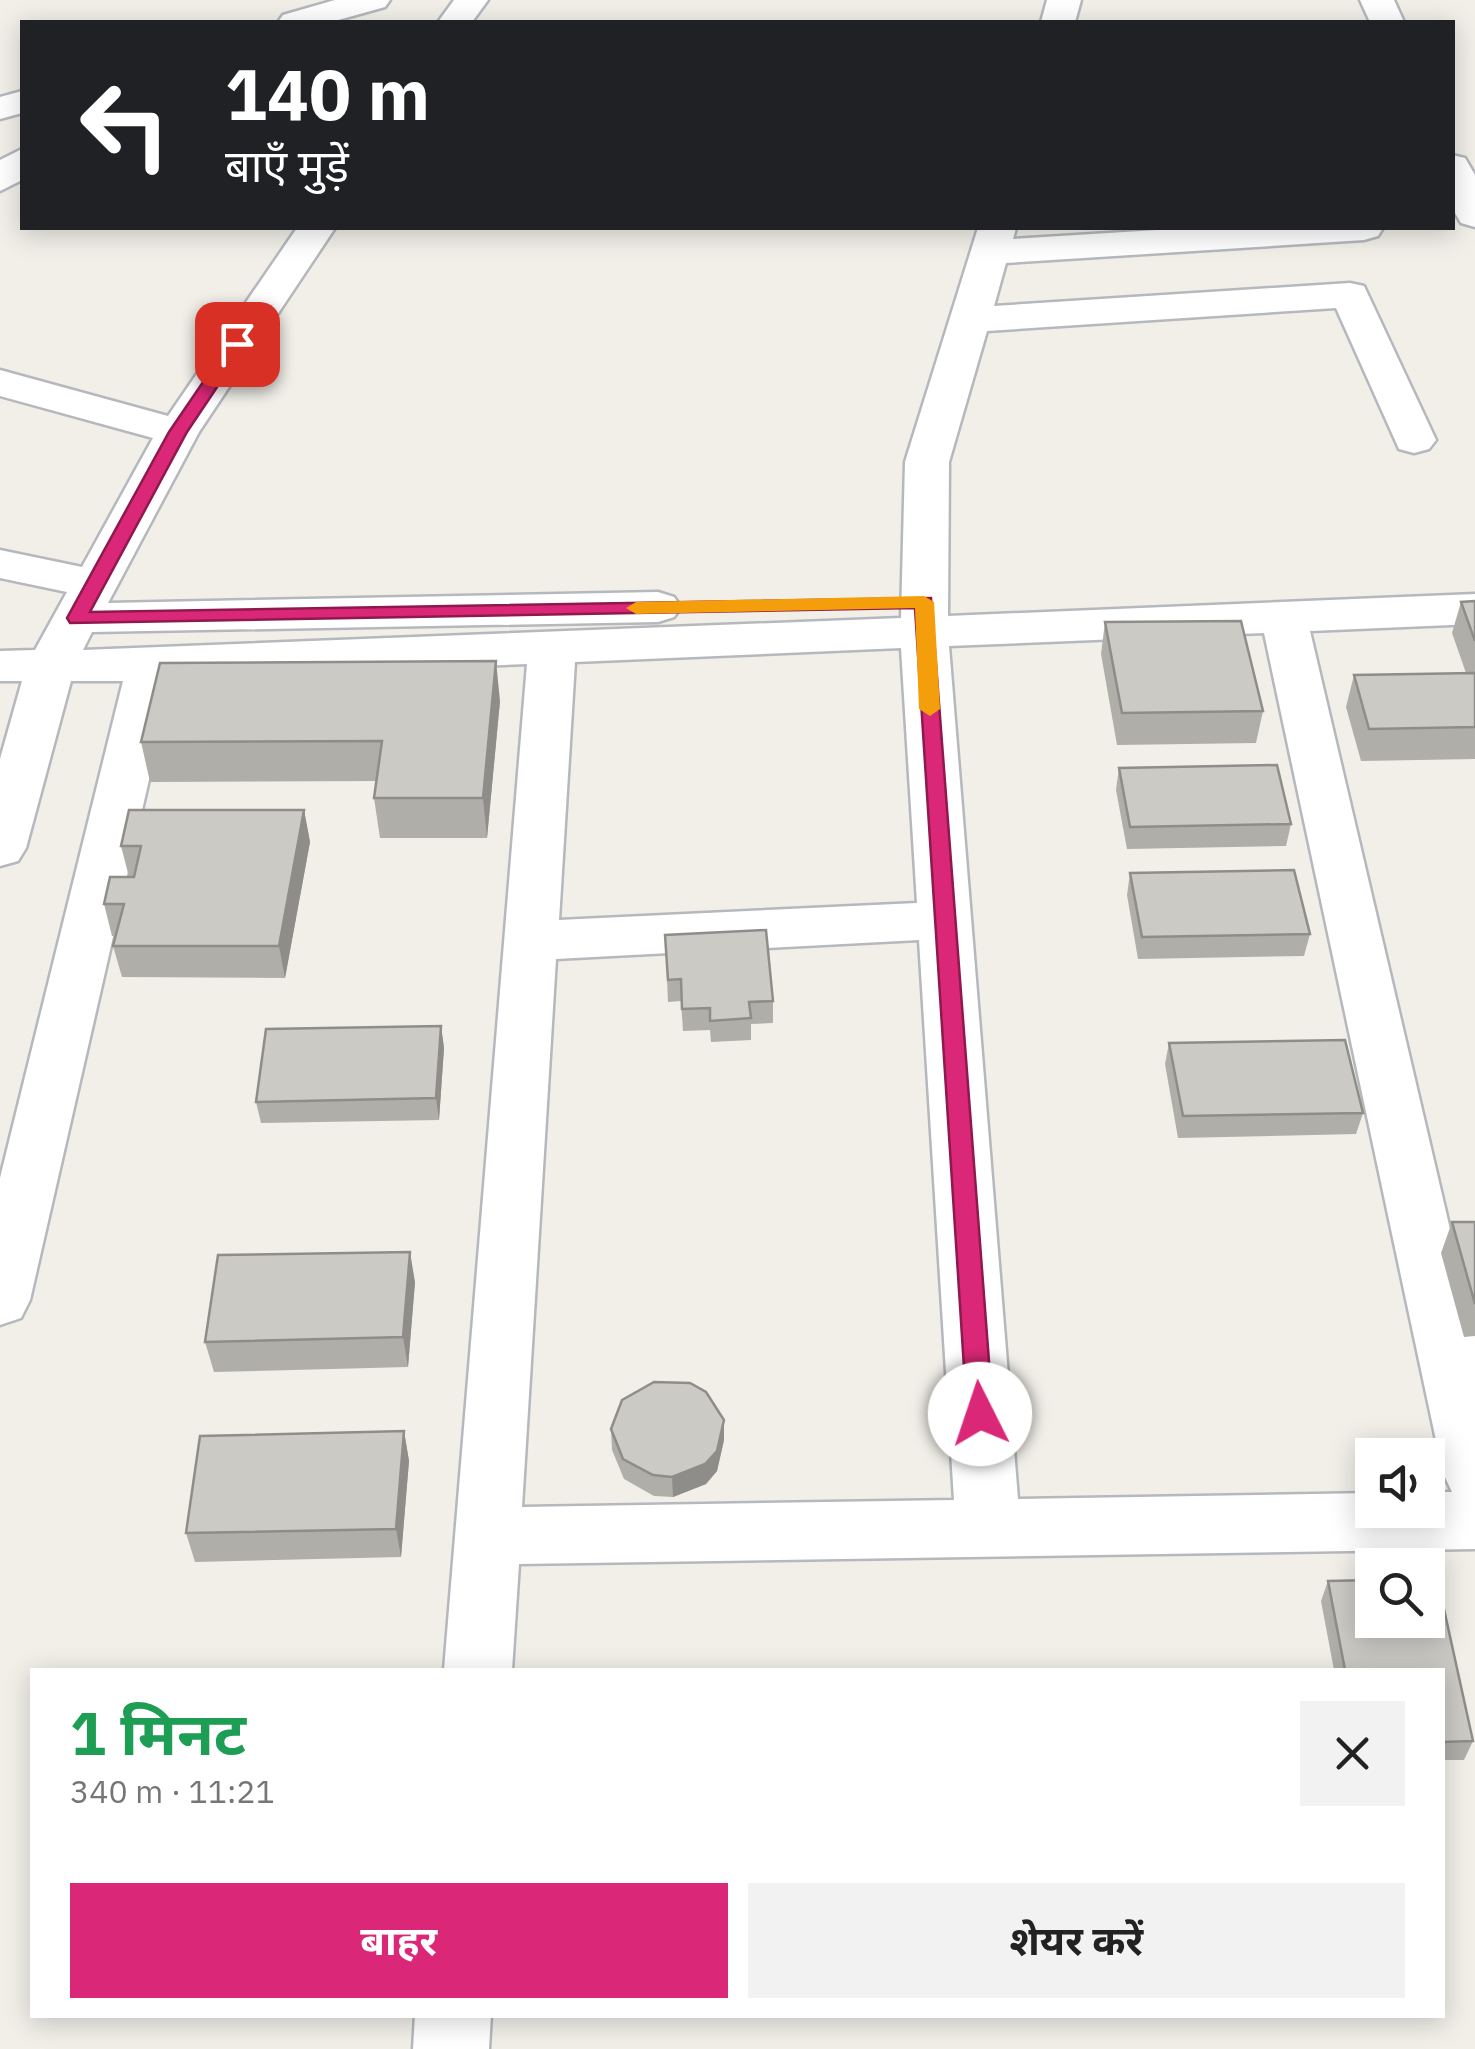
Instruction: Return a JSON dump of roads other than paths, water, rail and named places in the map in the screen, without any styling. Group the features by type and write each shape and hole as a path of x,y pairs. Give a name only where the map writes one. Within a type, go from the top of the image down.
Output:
{"street":[{"path":"302,20 373,0"},
{"path":"0,180 20,162"},
{"path":"1455,173 1475,216"},
{"path":"0,848 51,665 178,432 315,230"},
{"path":"988,1528 924,618 928,462 993,240 1302,230"},
{"path":"970,320 1350,294 1414,440"},
{"path":"0,383 178,432"},
{"path":"0,564 86,601 924,618 1284,619 1475,609"},
{"path":"0,666 151,665 552,648 924,618"},
{"path":"1284,619 1475,1473"},
{"path":"478,1668 552,648"},
{"path":"0,1300 151,665"},
{"path":"531,940 944,920"},
{"path":"488,1536 1475,1520"},
{"path":"450,2049 453,2018"}]}
